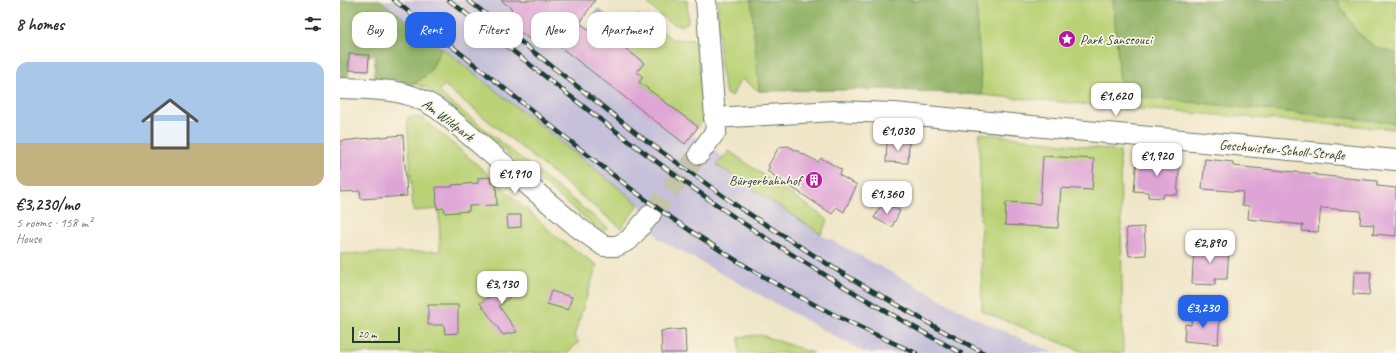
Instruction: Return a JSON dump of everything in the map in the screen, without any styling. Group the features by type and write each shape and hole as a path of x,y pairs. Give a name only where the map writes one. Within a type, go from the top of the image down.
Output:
{"street":[{"path":"699,154 716,131 706,0"},
{"name":"Am Wildpark","path":"340,88 382,89 411,95 428,103 444,114 576,226 604,246 617,246 629,240 652,214"},
{"name":"Geschwister-Scholl-Straße","path":"714,118 834,111 894,113 1396,160"}],"shaded area":[{"path":"380,0 521,0 536,12 531,12 531,48 579,48 579,45 822,235 981,321 1054,353 865,353 659,239 639,204 441,48 456,48 456,12 405,12 405,20"}],"green space":[{"path":"340,0 380,0 396,12 352,12 352,48 397,48 397,13 405,19 405,48 442,48 429,73 414,84 396,80 374,79 375,55 349,54 348,78 340,78"},
{"path":"649,0 687,0 688,22 684,25 674,24 666,19 666,12 657,12 649,5"},
{"name":"Park Sanssouci","path":"717,0 1396,0 1396,129 982,95 886,89 759,91 741,78 732,96 726,94 721,71"},
{"path":"751,0 976,0 982,95 886,89 759,91"},
{"path":"1113,0 1337,0 1356,31 1375,47 1396,53 1396,123 1121,95"},
{"path":"666,35 672,39 697,41 703,120 698,127 639,82 643,77 637,72 644,63 625,48 666,48"},
{"path":"442,48 639,204 621,228 444,85 438,92 608,228 603,231 599,229 436,95 427,88 414,84 429,73"},
{"path":"407,117 423,119 472,160 559,239 597,265 574,336 579,342 567,353 340,353 340,254 440,251 439,209 413,211"},
{"path":"979,133 1120,151 1123,353 1086,353 982,311"},
{"path":"729,151 828,220 821,234 717,165"},
{"path":"761,335 813,353 739,353 739,337"}],"building":[{"path":"501,0 595,0 580,23 587,28 587,48 625,48 644,63 637,72 643,77 639,82 698,127 685,144 561,48 579,48 579,12 531,12 531,36 529,39 523,34 523,12 510,12 512,9"},
{"path":"349,54 369,55 368,71 349,70"},
{"path":"403,135 407,196 361,199 360,191 340,192 340,141"},
{"path":"887,141 909,142 908,163 886,162"},
{"name":"Bürgerbahnhof","path":"788,146 818,162 821,158 842,170 839,175 857,185 844,212 836,207 832,214 767,171 770,167 768,166 779,147"},
{"path":"1043,156 1094,159 1092,190 1061,188 1058,228 1005,225 1006,202 1040,204"},
{"path":"1137,158 1180,161 1177,195 1164,194 1163,198 1148,197 1148,192 1134,191"},
{"path":"1205,159 1233,162 1233,166 1377,181 1377,186 1396,188 1396,236 1373,234 1374,225 1360,224 1361,211 1321,208 1318,232 1302,231 1303,225 1248,219 1249,206 1242,205 1243,192 1202,189"},
{"path":"490,177 491,183 496,183 497,205 469,206 469,211 445,213 444,208 437,209 436,187 452,187 452,185 478,183 478,178"},
{"path":"883,202 900,211 892,227 874,218"},
{"path":"507,215 521,215 521,227 508,228"},
{"path":"1144,227 1146,255 1129,256 1126,228"},
{"path":"1194,245 1229,247 1227,279 1215,279 1215,285 1192,284"},
{"path":"1354,272 1371,272 1369,295 1353,294"},
{"path":"517,275 525,285 499,306 517,332 503,335 480,303 498,291"},
{"path":"551,291 572,297 568,310 547,304"},
{"path":"428,305 458,305 458,333 445,334 443,325 428,325"},
{"path":"1192,314 1220,316 1218,344 1184,341 1185,324 1191,325"},
{"path":"685,329 686,353 662,353 661,331"}],"tunnel":[{"path":"651,214 699,154"}],"railway":[{"path":"394,0 607,170 686,228 756,273 808,302 916,353"},
{"path":"449,0 553,83 694,189 739,220 842,286 961,353"},
{"path":"468,0 640,136 740,208 840,272 984,353"}],"place":[{"name":"Park Sanssouci","path":"1067,39"},
{"name":"Bürgerbahnhof","path":"814,180"}]}
